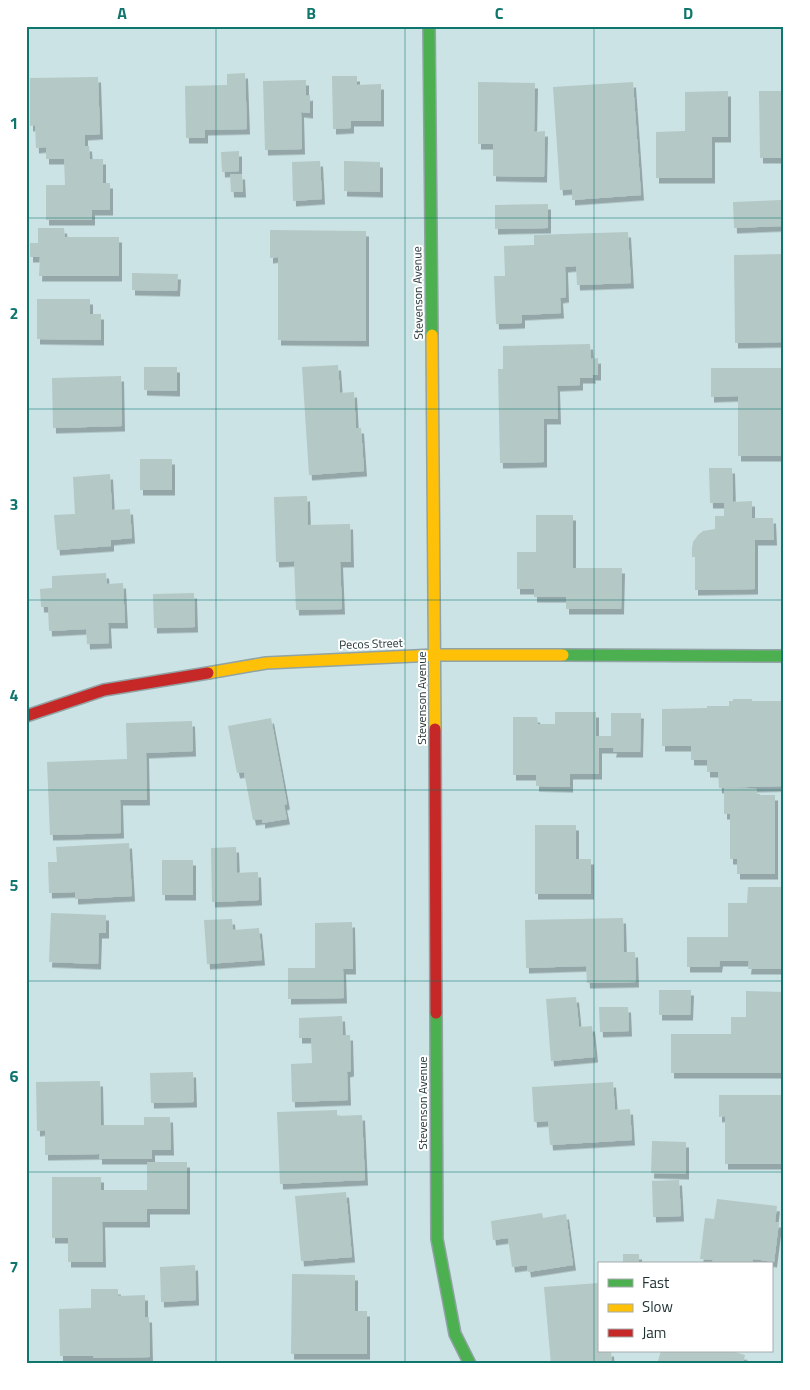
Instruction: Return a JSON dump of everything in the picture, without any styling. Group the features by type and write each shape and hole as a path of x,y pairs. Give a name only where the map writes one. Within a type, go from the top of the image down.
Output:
{"street":[{"name":"Stevenson Avenue","path":"429,26 435,655 437,1239 455,1334 470,1364"},
{"name":"Pecos Street","path":"26,716 104,690 266,663 435,655 784,656"}],"building":[{"path":"245,73 247,129 205,130 205,138 186,138 185,86 227,85 227,74"},
{"path":"332,76 357,76 357,85 381,84 381,121 351,121 351,128 333,129"},
{"path":"98,77 100,134 85,135 85,146 89,146 90,159 103,159 103,183 110,183 110,210 92,210 92,220 46,220 46,185 65,185 64,159 46,159 46,147 36,148 35,125 30,126 30,78"},
{"path":"306,80 306,96 310,95 310,113 301,112 302,149 265,150 263,81"},
{"path":"478,82 535,83 534,132 545,131 544,177 493,176 493,144 478,144"},
{"path":"633,82 641,195 572,200 572,189 560,190 553,87"},
{"path":"781,87 784,87 784,158 760,158 759,91 781,91"},
{"path":"728,91 728,137 712,137 712,178 656,178 656,132 685,131 685,92"},
{"path":"239,151 239,171 222,172 221,152"},
{"path":"320,161 322,199 293,201 292,162"},
{"path":"344,161 380,162 380,192 344,191"},
{"path":"230,174 242,174 243,192 231,192"},
{"path":"781,200 782,226 734,228 733,202"},
{"path":"548,204 548,228 495,229 495,205"},
{"path":"38,228 64,228 65,237 119,237 119,276 39,276 40,257 30,257 30,243 38,243"},
{"path":"270,230 366,231 366,341 278,340 278,257 270,258"},
{"path":"628,232 631,283 577,285 576,266 565,267 566,297 560,298 561,313 522,315 522,323 496,324 494,276 505,276 504,246 534,245 534,235"},
{"path":"784,254 784,342 735,343 734,255"},
{"path":"132,273 178,274 177,291 132,290"},
{"path":"37,299 90,299 90,314 101,314 101,340 37,339"},
{"path":"590,344 591,359 598,358 598,375 592,375 593,378 580,378 580,385 557,386 558,419 544,419 544,462 500,463 498,369 503,369 503,346"},
{"path":"338,365 340,393 354,392 356,428 361,428 364,471 309,475 302,367"},
{"path":"144,367 177,367 177,391 144,390"},
{"path":"711,368 783,368 784,456 738,456 738,396 711,397"},
{"path":"121,376 122,426 53,428 52,378"},
{"path":"140,459 172,459 172,490 140,490"},
{"path":"709,468 732,468 733,502 752,501 752,518 773,518 774,540 755,540 755,589 695,590 695,557 692,557 693,542 703,531 715,529 715,516 724,516 724,503 710,503"},
{"path":"110,474 112,510 130,509 132,538 111,540 111,546 57,550 54,515 75,514 73,477"},
{"path":"307,496 308,525 350,524 351,562 340,562 342,609 296,610 294,561 276,562 274,497"},
{"path":"536,515 573,515 573,568 622,568 621,609 566,609 566,597 534,597 534,589 517,589 517,552 536,552"},
{"path":"106,573 107,584 123,583 125,623 108,623 109,643 87,644 86,629 49,631 48,607 41,607 40,589 52,588 52,576"},
{"path":"194,593 195,627 154,628 153,594"},
{"path":"733,699 784,701 784,786 719,788 718,772 707,772 707,760 691,760 691,746 662,746 662,709 729,706 729,701 733,701"},
{"path":"555,712 596,712 596,736 611,736 611,713 641,713 640,752 613,752 614,748 599,748 599,774 570,774 570,787 536,786 536,775 513,775 513,717 537,717 538,724 555,724"},
{"path":"271,718 287,804 284,805 287,819 262,823 262,819 253,820 244,772 237,773 228,726"},
{"path":"192,721 193,751 146,753 147,800 120,800 121,833 50,835 47,762 127,759 126,723"},
{"path":"724,788 757,789 757,795 775,795 775,874 737,874 737,859 730,859 730,814 724,814"},
{"path":"535,825 576,825 576,859 591,859 591,894 535,894"},
{"path":"129,843 132,896 75,899 75,892 49,893 48,862 57,862 56,847"},
{"path":"236,847 237,873 258,872 259,900 212,902 211,848"},
{"path":"162,860 193,860 193,895 162,895"},
{"path":"748,887 784,887 784,969 748,969 749,961 720,961 719,967 687,967 687,937 728,937 728,903 747,903"},
{"path":"51,913 106,915 106,933 99,933 98,964 49,962"},
{"path":"623,918 624,952 635,952 636,982 587,983 586,966 526,968 525,920"},
{"path":"232,919 233,930 259,928 262,960 207,964 204,920"},
{"path":"352,922 353,969 343,969 344,998 288,999 288,968 315,968 315,923"},
{"path":"659,990 691,990 690,1015 659,1015"},
{"path":"746,991 784,992 784,1073 671,1073 671,1034 731,1034 731,1017 746,1017"},
{"path":"576,997 579,1027 592,1026 595,1057 551,1061 546,999"},
{"path":"599,1007 628,1007 629,1031 600,1032"},
{"path":"342,1016 343,1035 350,1035 351,1071 347,1072 348,1100 292,1102 291,1064 312,1063 311,1038 299,1038 299,1018"},
{"path":"193,1072 194,1102 151,1103 150,1073"},
{"path":"100,1081 101,1125 144,1125 144,1117 170,1117 171,1150 152,1150 152,1159 99,1159 99,1154 45,1155 45,1130 37,1131 36,1082"},
{"path":"613,1082 615,1110 630,1109 632,1140 550,1145 548,1121 534,1122 532,1087"},
{"path":"719,1095 784,1095 784,1164 725,1164 725,1116 719,1117"},
{"path":"337,1110 337,1116 362,1115 365,1180 280,1184 277,1112"},
{"path":"652,1141 686,1142 686,1174 651,1173"},
{"path":"147,1162 187,1162 187,1209 147,1209 147,1222 102,1222 103,1262 68,1262 68,1238 52,1238 52,1177 101,1177 101,1190 147,1190"},
{"path":"679,1180 681,1216 653,1217 652,1181"},
{"path":"346,1192 352,1257 301,1261 295,1196"},
{"path":"717,1199 777,1206 775,1222 779,1222 774,1262 753,1259 752,1262 712,1262 713,1260 700,1259 705,1218 714,1219"},
{"path":"542,1213 543,1218 566,1214 573,1265 528,1272 527,1265 512,1267 508,1238 493,1240 491,1221"},
{"path":"623,1254 639,1254 639,1262 623,1262"},
{"path":"195,1265 196,1300 161,1302 160,1267"},
{"path":"292,1274 355,1275 355,1311 367,1311 367,1354 291,1354"},
{"path":"598,1283 598,1352 611,1352 612,1364 551,1364 544,1287"},
{"path":"91,1289 118,1289 118,1296 145,1295 145,1317 149,1317 150,1357 94,1358 93,1356 60,1356 59,1309 91,1308"},
{"path":"661,1352 734,1352 745,1355 743,1364 657,1364"}],"traffic: fast":[{"path":"429,26 432,335"},
{"path":"563,655 784,656"},
{"path":"436,1013 437,1239 455,1334 470,1364"}],"traffic: slow":[{"path":"432,335 435,729"},
{"path":"208,673 266,663 435,655 563,655"}],"traffic: jam":[{"path":"26,716 104,690 208,673"},
{"path":"435,729 436,1013"}]}
